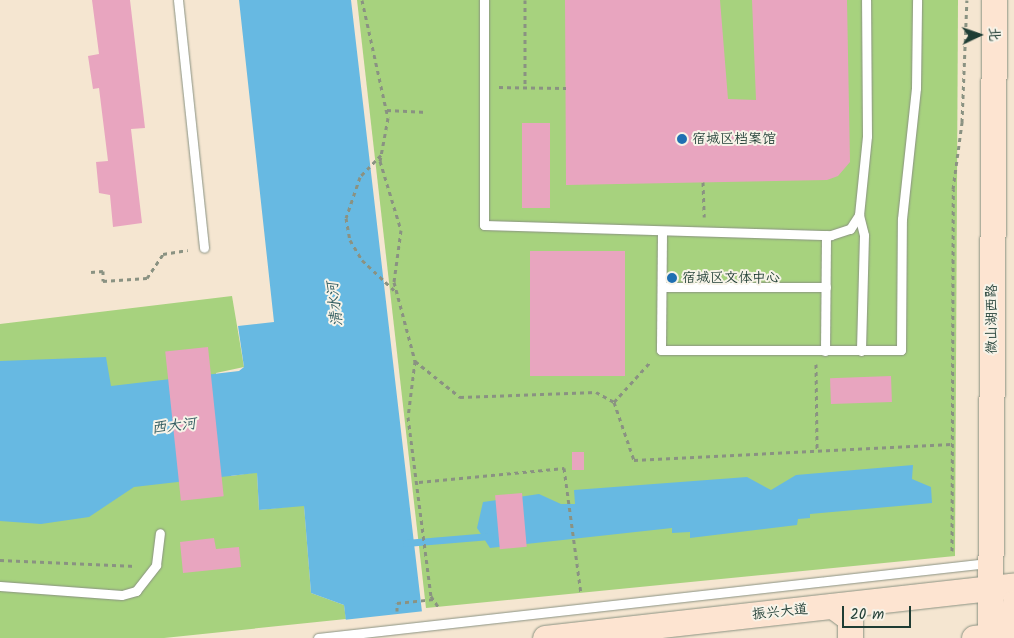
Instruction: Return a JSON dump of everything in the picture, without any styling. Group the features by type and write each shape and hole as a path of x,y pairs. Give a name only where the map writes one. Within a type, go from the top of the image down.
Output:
{"street":[{"name":"微山湖西路","path":"994,0 991,563 1002,586 999,636"},
{"name":"振兴大道","path":"545,638 1002,586"},
{"name":"微山湖西路","path":"999,636 1014,603"},
{"path":"832,606 850,619 850,638"}],"lane":[{"path":"178,0 204,248"},
{"path":"484,0 484,226 826,235 850,229 859,215"},
{"path":"861,351 864,235 859,215 868,136 866,0"},
{"path":"662,232 661,350 901,350 902,220 916,88 916,0"},
{"path":"820,351 826,287 826,235"},
{"path":"662,287 826,287"},
{"path":"0,586 122,595 147,583 156,565 160,533"},
{"path":"318,638 991,563"}],"path":[{"path":"362,0 387,110 381,154 382,172 401,230 393,264 395,292 415,361 408,417 419,482 426,553 434,599 448,624"},
{"path":"525,0 525,87"},
{"path":"952,567 953,189 962,122 967,0"},
{"path":"484,87 566,88"},
{"path":"387,110 427,112"},
{"path":"381,154 360,177 346,218 350,240 362,260 395,292"},
{"path":"703,182 704,233"},
{"path":"91,272 103,272 103,281 147,278 163,254 204,248"},
{"path":"614,402 661,350"},
{"path":"817,451 820,351"},
{"path":"415,361 460,397 596,392 614,402 634,460 952,444"},
{"path":"419,482 564,468 583,608"},
{"path":"0,560 38,565 156,565"},
{"path":"398,610 397,603 434,599"}],"green space":[{"name":"宿城区文体中心","path":"357,0 958,0 955,556 426,608"},
{"path":"232,296 244,367 216,373 231,476 257,472 259,510 304,505 311,593 344,605 346,619 164,638 0,638 0,324"}],"water":[{"path":"239,0 351,0 425,638 348,638 344,605 311,593 304,506 259,510 257,473 134,487 89,517 41,524 0,521 0,361 106,357 111,386 239,371 244,367 238,326 274,322"},
{"path":"913,465 912,479 931,487 932,503 810,514 810,518 798,519 797,525 690,538 690,532 672,533 672,528 490,548 477,528 483,502 539,494 561,504 575,504 574,490 747,477 771,490 796,475"}],"pier":[{"path":"425,611 428,638 346,638 343,620"}],"building":[{"path":"92,0 130,0 145,128 131,129 142,223 113,227 110,195 99,193 96,162 108,161 99,88 93,89 88,56 99,54"},
{"path":"565,0 720,0 728,99 756,100 752,0 847,0 850,162 838,176 827,180 566,185"},
{"path":"522,123 550,123 550,208 522,208"},
{"path":"530,251 625,251 625,376 530,376"},
{"path":"208,347 224,496 181,501 165,351"},
{"path":"891,376 892,402 831,404 830,378"},
{"path":"572,452 584,452 584,470 572,470"},
{"path":"522,493 527,547 500,549 495,495"},
{"path":"214,538 216,549 239,547 241,567 183,573 180,542"}],"waterway":[{"path":"406,543 490,536"}],"place":[{"name":"宿城区档案馆","path":"682,139"},
{"name":"宿城区文体中心","path":"672,278"}],"water label":[{"name":"清水河","path":"336,304"},
{"name":"西大河","path":"174,427"}]}
